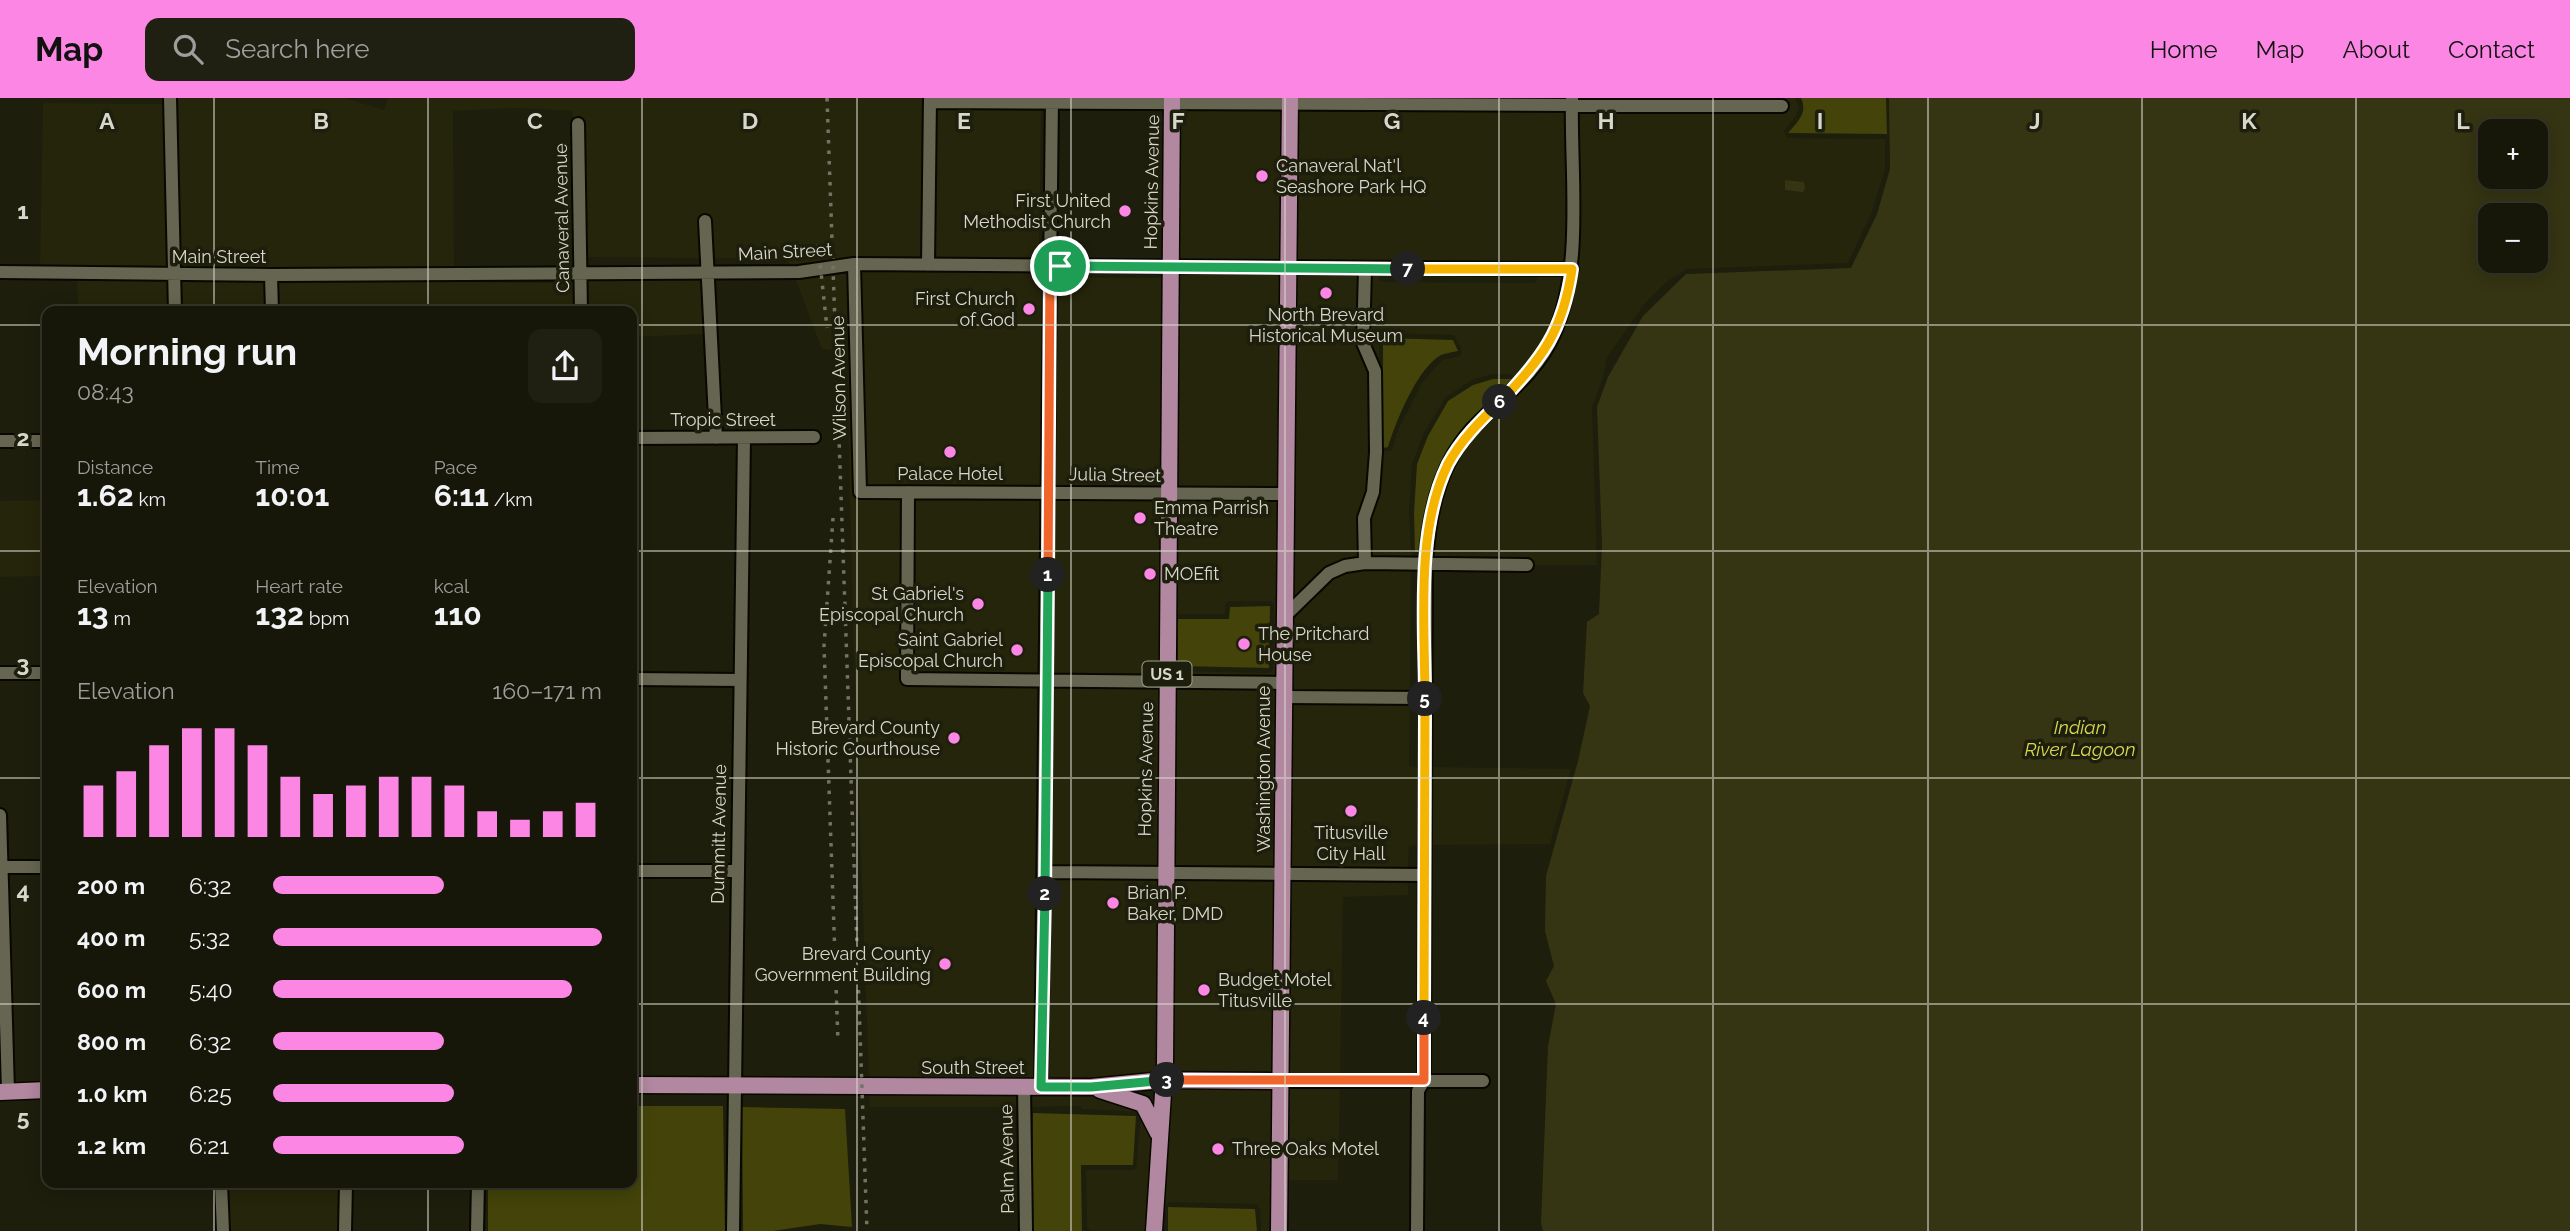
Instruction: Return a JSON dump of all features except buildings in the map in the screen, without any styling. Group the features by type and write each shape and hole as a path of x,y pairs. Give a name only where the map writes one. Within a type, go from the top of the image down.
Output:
{"main road":[{"name":"Hopkins Avenue","path":"1154,1231 1163,1080 1172,101"},
{"name":"Washington Avenue","path":"1279,1231 1289,101"},
{"name":"South Street","path":"637,1085 1091,1087 1163,1080 1282,1081"},
{"path":"1091,1087 1143,1104 1160,1138"},
{"path":"4,1092 42,1090"}],"street":[{"path":"158,98 170,98 175,306"},
{"path":"928,265 930,100 1572,102 1782,106"},
{"path":"1041,1087 1052,101"},
{"path":"1417,1231 1418,1091 1424,1080 1426,563 1429,528 1437,492 1449,463 1469,433 1528,373 1553,337 1565,306 1572,269 1572,102"},
{"name":"Canaveral Avenue","path":"578,124 581,306"},
{"path":"705,221 716,438"},
{"name":"Main Street","path":"0,272 271,275 799,272 854,264 1572,269"},
{"name":"Wilson Avenue","path":"854,264 860,492"},
{"path":"1364,269 1363,343 1375,371 1376,452 1373,492 1364,519 1365,563"},
{"path":"271,275 272,306"},
{"name":"Tropic Street","path":"637,438 814,438"},
{"name":"Dummitt Avenue","path":"733,1231 744,438"},
{"path":"0,441 42,441"},
{"name":"Julia Street","path":"860,492 1286,494"},
{"path":"908,492 908,679 1167,682 1425,698"},
{"path":"1285,616 1329,573 1345,566 1365,563 1527,565"},
{"path":"0,673 42,673"},
{"path":"637,679 740,680"},
{"path":"0,816 4,1092"},
{"path":"1,867 42,867"},
{"path":"637,871 736,870"},
{"path":"1045,872 1424,875"},
{"name":"South Street","path":"1282,1081 1483,1081"},
{"name":"Palm Avenue","path":"1024,1087 1026,1231"},
{"path":"221,1188 222,1231"},
{"path":"345,1231 346,1188"},
{"path":"477,1231 478,1188"}],"shaded area":[{"path":"176,98 345,98 384,110 388,98 924,98 923,258 849,258 790,266 787,259 712,258 710,215 700,216 701,258 585,257 583,118 573,118 572,111 517,108 453,111 454,267 179,268"},
{"path":"1577,98 1795,98 1799,108 1784,131 1787,138 1885,139 1885,169 1872,212 1848,263 1686,269 1665,283 1645,303 1606,359 1603,378 1592,407 1597,565 1532,565 1532,559 1432,557 1434,529 1442,494 1454,466 1473,437 1533,377 1558,341 1570,308 1578,265 1577,112 1788,112 1787,100"},
{"path":"1801,98 1886,98 1887,134 1788,133 1803,113"},
{"path":"43,103 165,104 168,268 40,266"},
{"path":"935,109 1041,110 1039,260 934,259"},
{"path":"1178,110 1284,111 1283,261 1176,261"},
{"path":"1295,111 1566,112 1566,263 1294,261"},
{"path":"860,270 1039,272 1039,277 1045,277 1044,485 865,486"},
{"path":"849,271 854,498 902,498 902,685 1041,687 1036,1081 869,1081 853,627 847,351 822,349 795,278"},
{"path":"1176,273 1283,274 1281,488 1174,487"},
{"path":"1294,274 1359,275 1370,372 1370,451 1359,559 1344,560 1326,567 1290,602"},
{"path":"1370,275 1379,275 1379,280 1383,282 1533,283 1538,276 1565,276 1560,304 1549,334 1524,369 1516,377 1511,374 1493,374 1472,380 1446,397 1424,433 1412,464 1409,513 1411,552 1414,557 1370,557 1369,520 1381,452 1392,450 1398,430 1422,383 1442,360 1460,356 1462,350 1454,335 1382,333 1379,338 1379,365 1369,341"},
{"path":"1056,277 1165,278 1163,487 1054,485"},
{"path":"702,278 705,334 637,337 637,306 586,306 586,279"},
{"path":"77,279 168,280 170,306 78,306"},
{"path":"179,280 266,281 266,306 180,306"},
{"path":"454,280 575,283 576,306 277,306 277,281"},
{"path":"1383,338 1453,340 1458,351 1441,355 1424,371 1402,411 1388,447 1383,448"},
{"path":"1493,379 1512,379 1473,418 1446,455 1435,475 1422,523 1418,552 1415,552 1417,464 1428,436 1448,401 1473,385"},
{"path":"913,498 1043,498 1041,675 913,673"},
{"path":"1054,498 1163,499 1161,676 1052,675"},
{"path":"1174,499 1280,500 1279,677 1172,676","holes":["1229,601 1274,603 1273,671 1174,669 1175,614 1225,614 1225,605"]},
{"path":"42,500 42,576 0,577 0,501"},
{"path":"1411,569 1410,692 1290,691 1290,619 1332,578 1341,574 1365,570"},
{"path":"1270,606 1269,668 1178,666 1178,619 1229,619 1230,607"},
{"path":"1052,687 1161,688 1160,866 1051,866"},
{"path":"1172,688 1279,689 1278,867 1171,866"},
{"path":"1290,704 1410,705 1409,766 1419,767 1419,845 1409,846 1408,868 1289,867"},
{"path":"1430,767 1571,769 1550,844 1430,845"},
{"path":"1160,878 1158,1074 1091,1081 1047,1081 1050,879"},
{"path":"1171,878 1278,879 1276,1074 1169,1074"},
{"path":"1289,879 1408,881 1408,895 1343,897 1340,1074 1287,1074"},
{"path":"1169,1086 1276,1087 1274,1231 1261,1231 1260,1209 1257,1204 1168,1202 1163,1207 1163,1231 1160,1231"},
{"path":"1340,1086 1338,1180 1286,1180 1287,1087"},
{"path":"1019,1093 1019,1107 870,1107 869,1094"},
{"path":"1030,1093 1090,1093 1140,1109 1154,1139 1149,1231 1092,1231 1087,1228 1086,1170 1136,1168 1141,1115 1139,1112 1082,1109 1082,1106 1030,1107"},
{"path":"637,1106 723,1106 725,1231 488,1231 488,1188 637,1188"},
{"path":"742,1107 845,1109 852,1227 820,1224 773,1231 743,1231"},
{"path":"1033,1113 1136,1116 1133,1165 1081,1165 1082,1231 1033,1231"},
{"path":"228,1188 341,1188 340,1231 229,1231"},
{"path":"1168,1207 1255,1209 1257,1231 1168,1231"}],"water":[{"name":"Indian River Lagoon","path":"1889,98 2570,98 2570,1231 1543,1231 1541,1223 1548,1046 1556,1004 1546,981 1554,966 1545,931 1546,876 1578,761 1590,706 1583,693 1587,622 1599,614 1602,545 1597,407 1608,377 1643,316 1686,274 1851,268 1877,214 1890,169"},
{"path":"1785,180 1804,182 1803,192 1785,190"}],"railway":[{"path":"827,98 867,1231"},
{"path":"818,244 827,328"},
{"path":"833,518 824,646 838,1042"}],"place":[{"name":"Canaveral Nat'l Seashore Park HQ","path":"1262,176"},
{"name":"First United Methodist Church","path":"1125,211"},
{"name":"North Brevard Historical Museum","path":"1326,293"},
{"name":"First Church of God","path":"1029,309"},
{"name":"Palace Hotel","path":"950,452"},
{"name":"Emma Parrish Theatre","path":"1140,518"},
{"name":"MOEfit","path":"1150,574"},
{"name":"St Gabriel's Episcopal Church","path":"978,604"},
{"name":"The Pritchard House","path":"1244,644"},
{"name":"Saint Gabriel Episcopal Church","path":"1017,650"},
{"name":"Brevard County Historic Courthouse","path":"954,738"},
{"name":"Titusville City Hall","path":"1351,811"},
{"name":"Brian P. Baker, DMD","path":"1113,903"},
{"name":"Brevard County Government Building","path":"945,964"},
{"name":"Budget Motel Titusville","path":"1204,990"},
{"name":"Three Oaks Motel","path":"1218,1149"}],"route":[{"path":"1050,266 1060,266 1572,269 1565,306 1553,337 1528,373 1469,433 1449,463 1437,492 1429,528 1426,563 1424,1080 1163,1080 1091,1087 1041,1087 1050,266"}]}
